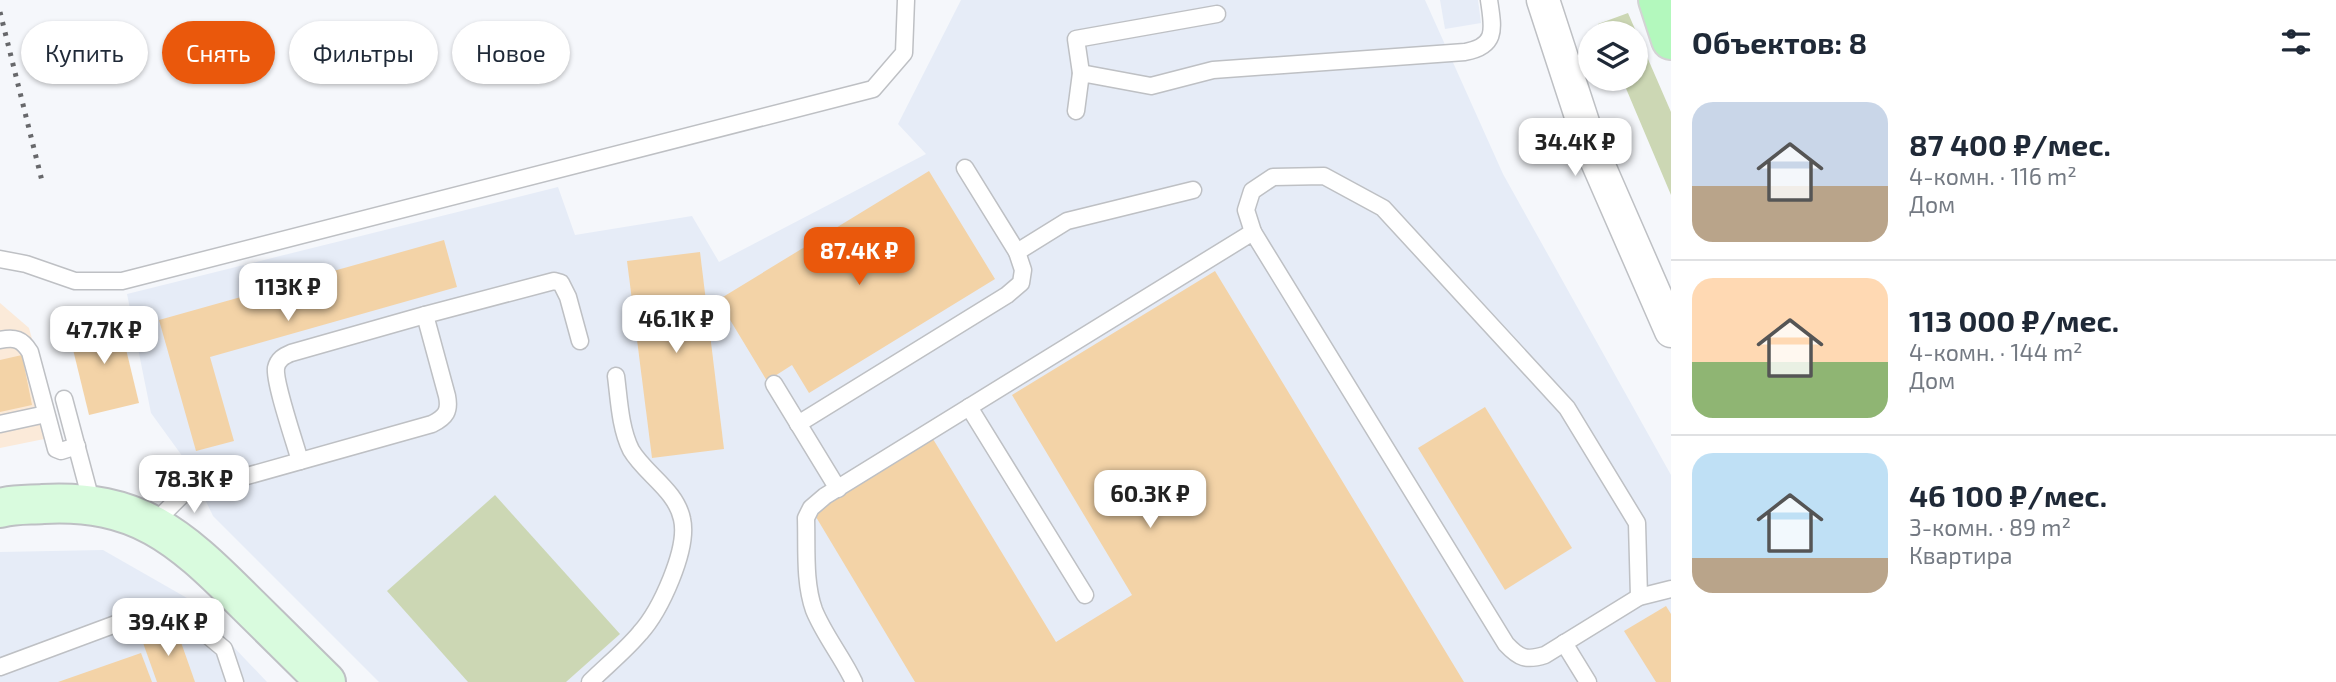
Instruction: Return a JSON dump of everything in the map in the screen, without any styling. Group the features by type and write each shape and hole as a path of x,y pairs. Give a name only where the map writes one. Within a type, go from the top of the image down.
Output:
{"main road":[{"path":"1658,0 1671,40"}],"street":[{"path":"1544,0 1592,150 1671,331"},
{"path":"0,508 63,503 92,504 130,514 170,533 204,561 327,682"}],"lane":[{"path":"0,259 26,264 75,281 122,281 873,89 904,53 906,0"},
{"path":"1081,73 1150,86 1213,70 1479,50 1488,42 1493,27 1489,0"},
{"path":"1076,111 1081,73 1076,39 1217,14"},
{"path":"798,424 1007,295 1021,283 1023,270 1017,252 965,168"},
{"path":"1639,597 1637,523 1567,408 1383,208 1324,176 1273,177 1252,191 1246,210 1253,232 1506,644 1518,657 1530,660 1545,655 1639,597 1671,589"},
{"path":"1017,252 1067,221 1193,190"},
{"path":"854,682 815,612 808,577 806,518 811,508 1253,232"},
{"path":"300,461 276,368 281,358 291,353 554,281 561,283 568,297 580,341"},
{"path":"152,525 183,494 432,424 444,418 449,408 425,315"},
{"path":"0,340 12,338 25,345 30,352 56,449 61,451 77,446"},
{"path":"590,682 642,632 661,600 681,554 682,519 670,495 631,450 622,420 616,376"},
{"path":"774,384 838,489"},
{"path":"64,399 92,504"},
{"path":"969,407 1084,595"},
{"path":"0,425 46,415"},
{"path":"0,667 161,609 174,610 187,618 224,649 235,682"},
{"path":"1564,643 1588,682"}],"shaded area":[{"path":"961,0 1425,0 1503,174 1671,475 1671,682 379,682 213,516 188,464 151,413 127,294 558,187 575,235 692,216 719,262 926,154 898,124"},
{"path":"1440,0 1478,0 1481,23 1445,29"},
{"path":"0,303 29,328 59,436 0,448"},
{"path":"103,550 187,598 267,682 0,682 0,552"}],"green space":[{"path":"1628,13 1631,21 1606,21"},
{"path":"1648,59 1671,112 1671,195 1627,91 1648,91"},
{"path":"495,495 620,634 566,682 468,682 387,591"}],"building":[{"path":"929,171 995,279 809,393 792,365 767,381 718,300"},
{"path":"444,240 457,287 210,357 234,441 196,451 159,320"},
{"path":"700,252 724,449 652,458 627,261"},
{"path":"1215,271 1464,682 915,682 813,512 933,439 1056,642 1132,595 1012,395"},
{"path":"118,316 139,403 89,415 68,329"},
{"path":"22,355 32,405 0,412 0,360"},
{"path":"1485,407 1572,548 1505,590 1418,448"},
{"path":"1666,606 1671,614 1671,682 1656,682 1624,631"},
{"path":"176,628 195,682 157,682 142,640"},
{"path":"141,653 152,682 58,682"}],"railway":[{"path":"0,12 43,185"}]}
